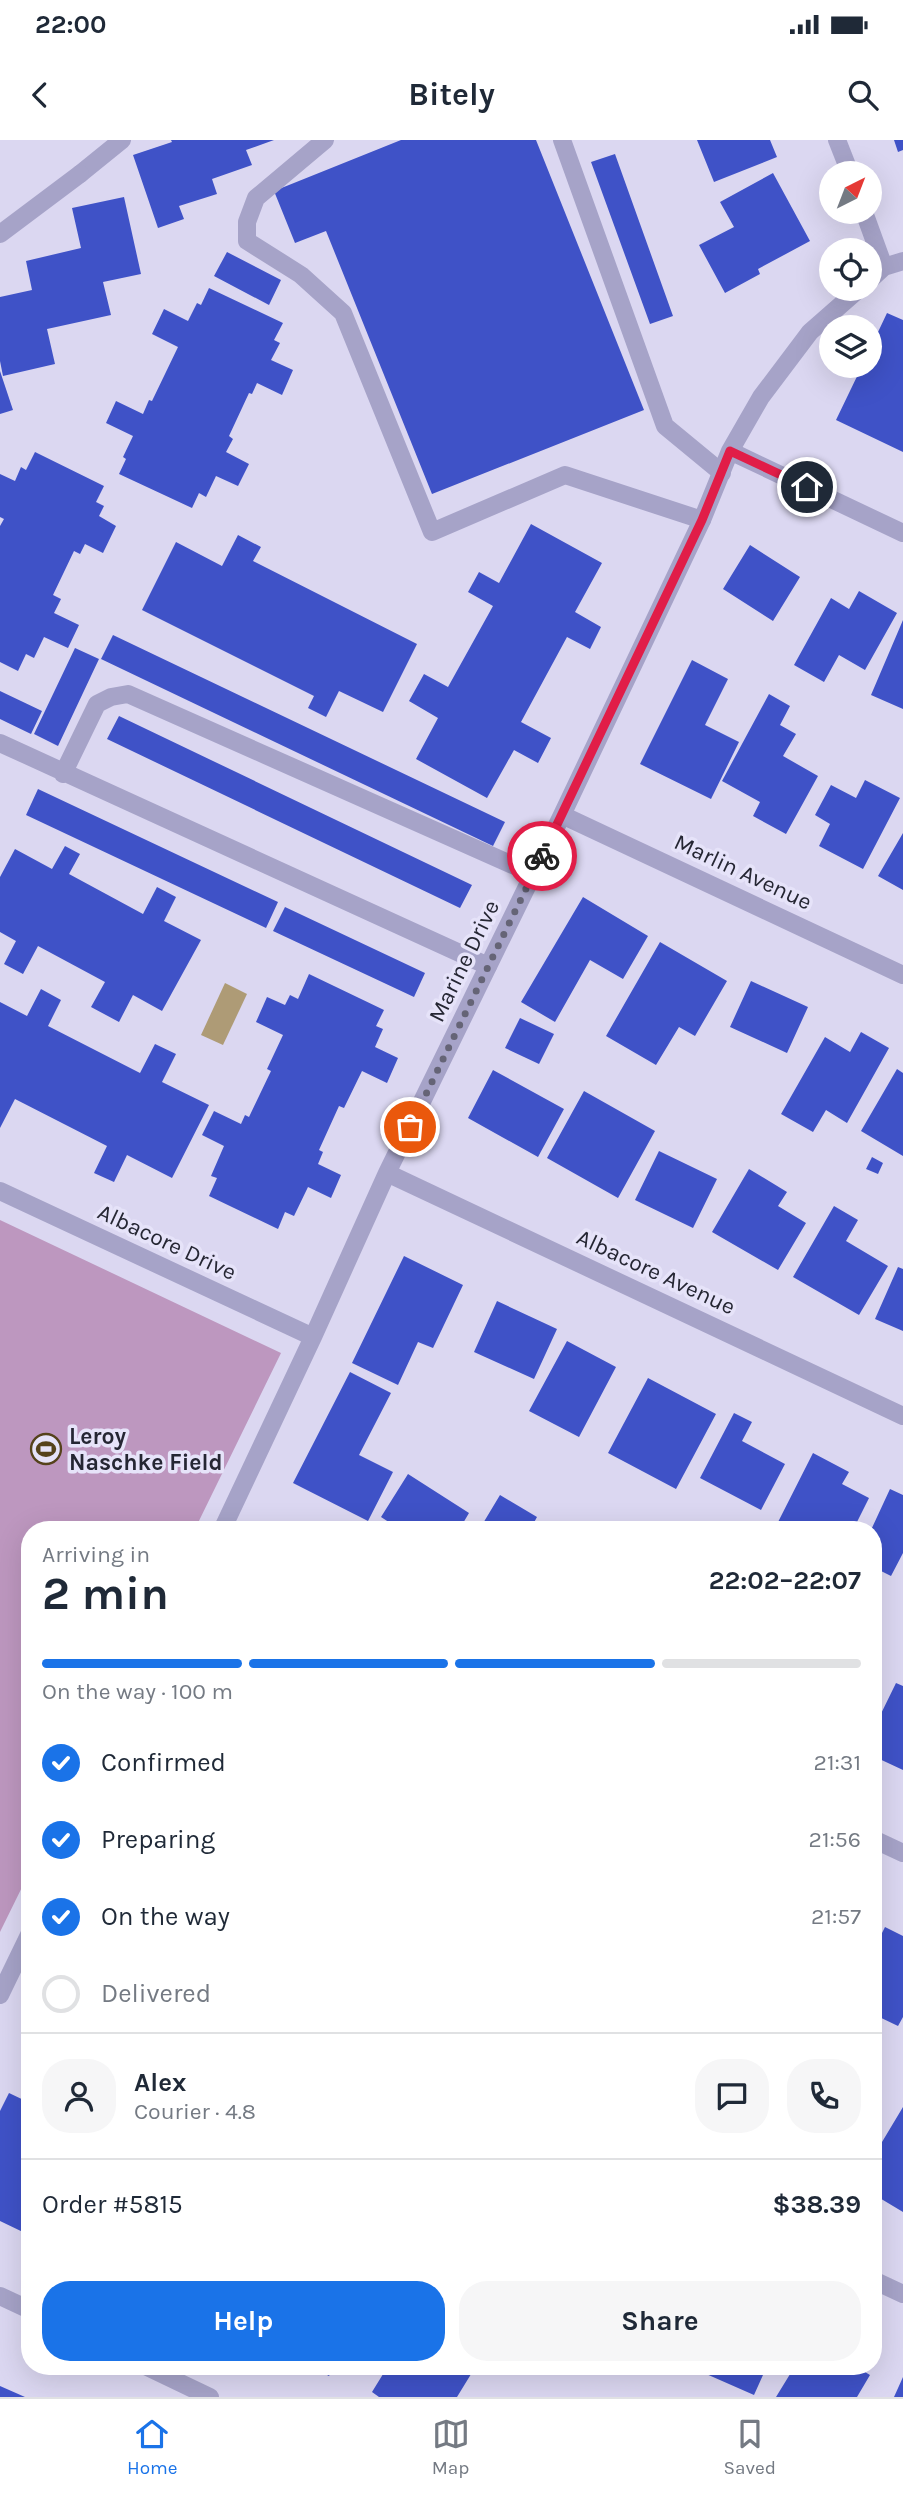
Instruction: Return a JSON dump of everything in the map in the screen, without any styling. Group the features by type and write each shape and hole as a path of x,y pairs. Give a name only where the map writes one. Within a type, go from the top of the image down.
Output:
{"street":[{"path":"0,234 122,140"},
{"path":"325,140 256,198 247,222 247,241 301,275 343,313 432,532 565,475 702,520"},
{"path":"562,140 665,426 722,473"},
{"path":"837,140 845,161"},
{"path":"868,224 884,267 903,261"},
{"name":"Marine Drive","path":"226,1521 387,1172 562,815 702,520 730,451 761,397 810,331 845,301"},
{"path":"730,451 903,533"},
{"path":"63,774 97,704 111,697 128,694 533,874"},
{"path":"0,743 488,966"},
{"name":"Marlin Avenue","path":"562,815 903,975"},
{"name":"Albacore Avenue","path":"387,1172 903,1416"},
{"name":"Albacore Drive","path":"0,1191 313,1337"},
{"path":"882,1843 903,1853"},
{"path":"0,1995 21,1952"},
{"path":"882,2284 903,2294"},
{"path":"0,2296 21,2306"},
{"path":"164,2375 210,2397"}],"shaded area":[{"path":"225,983 247,994 223,1045 201,1035"},
{"path":"0,1220 281,1353 199,1521 21,1521 21,1889 0,1932"}],"building":[{"path":"171,140 274,140 246,150 252,165 212,179 217,194 179,206 184,219 158,228 133,155 172,142"},
{"path":"401,140 536,140 644,410 432,494 326,231 295,243 274,191"},
{"path":"697,140 770,140 777,157 714,182"},
{"path":"894,140 903,140 903,150 898,152"},
{"path":"615,154 673,316 650,324 591,162"},
{"path":"773,173 810,241 758,269 760,274 725,293 699,245 734,227 720,202"},
{"path":"124,197 141,274 103,282 111,315 47,329 55,364 3,376 0,361 0,297 32,290 26,261 81,248 72,208"},
{"path":"227,252 281,280 269,305 214,276"},
{"path":"209,288 283,323 274,340 280,343 271,360 293,370 282,395 257,383 252,394 249,393 229,436 233,439 226,452 249,464 238,486 216,476 206,497 199,493 192,508 119,474 126,459 123,457 133,436 106,423 116,401 143,414 178,347 152,334 164,309 188,321 197,303 201,305"},
{"path":"887,313 903,320 903,452 836,420 856,378 882,378 882,324"},
{"path":"0,371 13,410 0,414"},
{"path":"35,452 104,486 96,502 104,506 99,516 116,526 103,553 85,544 80,554 74,551 53,595 61,599 54,613 79,625 68,648 44,637 34,658 26,654 18,671 0,662 0,526 4,519 0,517 0,474 15,481 21,467 26,470"},
{"path":"531,524 602,563 575,612 601,627 590,649 567,637 521,722 551,738 538,763 514,750 487,798 416,759 438,718 409,701 424,674 448,687 493,606 468,592 479,572 499,583"},
{"path":"238,535 261,547 253,561 417,644 383,712 339,691 326,717 308,708 314,696 142,610 176,542 222,566"},
{"path":"750,545 800,577 773,621 723,589"},
{"path":"859,591 897,613 865,670 839,655 824,682 794,665 831,598 849,609"},
{"path":"903,620 903,709 871,695"},
{"path":"113,635 505,822 493,846 101,659"},
{"path":"75,648 99,659 58,746 34,734"},
{"path":"692,660 728,679 705,725 739,742 711,799 640,764"},
{"path":"0,691 42,711 31,734 0,719"},
{"path":"769,694 790,706 780,725 796,734 783,756 818,776 786,834 753,816 760,802 722,781"},
{"path":"119,716 472,885 460,908 107,739"},
{"path":"865,780 900,798 863,869 819,846 830,824 815,815 831,785 856,798"},
{"path":"38,789 278,902 266,928 26,815"},
{"path":"903,833 903,890 878,876"},
{"path":"65,846 80,854 69,874 143,914 157,887 176,897 164,921 201,940 162,1011 133,995 119,1022 91,1007 105,982 38,946 23,974 4,964 16,941 0,932 0,877 15,849 52,869"},
{"path":"583,897 648,936 623,979 590,960 555,1022 521,1002"},
{"path":"285,907 425,973 414,997 273,931"},
{"path":"660,942 727,981 695,1036 679,1027 656,1065 606,1036"},
{"path":"309,974 384,1010 376,1026 383,1029 375,1047 398,1058 387,1083 362,1071 344,1108 339,1106 319,1150 323,1152 318,1164 341,1175 331,1198 308,1187 294,1216 285,1212 278,1229 209,1196 217,1178 211,1176 224,1146 202,1135 214,1111 241,1124 245,1115 249,1117 271,1071 267,1069 283,1035 256,1022 267,997 285,1005 290,995 298,999"},
{"path":"751,981 808,1007 787,1053 730,1027"},
{"path":"41,989 61,1000 48,1026 140,1073 155,1044 176,1054 162,1082 209,1105 172,1178 127,1155 114,1182 94,1173 107,1146 15,1099 0,1128 0,1002 27,1016"},
{"path":"520,1018 554,1034 539,1064 505,1048"},
{"path":"861,1032 889,1048 847,1123 826,1110 813,1132 781,1114 825,1037 850,1052"},
{"path":"897,1069 903,1073 903,1156 861,1131"},
{"path":"493,1070 564,1109 538,1157 468,1118"},
{"path":"584,1091 655,1131 618,1198 547,1158"},
{"path":"659,1151 717,1179 693,1228 635,1200"},
{"path":"872,1157 883,1163 878,1174 866,1169"},
{"path":"749,1169 787,1192 778,1206 806,1223 778,1270 712,1232"},
{"path":"834,1206 858,1220 846,1241 888,1266 859,1315 793,1277"},
{"path":"404,1256 463,1285 433,1348 418,1342 398,1385 352,1363"},
{"path":"898,1267 903,1269 903,1331 875,1319"},
{"path":"497,1301 557,1329 534,1379 474,1352"},
{"path":"567,1341 616,1367 579,1437 529,1411"},
{"path":"350,1372 391,1393 359,1455 393,1472 368,1521 293,1483"},
{"path":"648,1378 716,1414 676,1489 608,1453"},
{"path":"734,1413 752,1422 742,1441 785,1464 761,1510 700,1478"},
{"path":"813,1453 849,1472 842,1484 869,1498 858,1521 779,1521"},
{"path":"408,1474 469,1513 464,1521 387,1521 381,1517"},
{"path":"890,1489 903,1495 903,1553 891,1576 882,1572 882,1521 875,1521"},
{"path":"500,1495 537,1517 535,1521 484,1521"},
{"path":"896,1683 903,1686 903,1770 882,1760 882,1712"},
{"path":"885,1927 903,1936 903,2017 898,2026 882,2018 882,1933"},
{"path":"9,2093 21,2099 21,2231 0,2221 0,2111"},
{"path":"903,2107 903,2212 882,2199 882,2142"},
{"path":"382,2375 470,2375 457,2397 379,2397 372,2392"},
{"path":"708,2375 763,2375 754,2395"},
{"path":"789,2375 870,2375 857,2397 776,2397"},
{"path":"903,2377 903,2397 894,2397"},
{"path":"0,2386 25,2397 0,2397"}],"way so far":[{"path":"410,1127 542,856"}],"place":[{"name":"Leroy Naschke Field","path":"46,1449"}],"route":[{"path":"542,856 702,520 730,451 807,487"}]}
